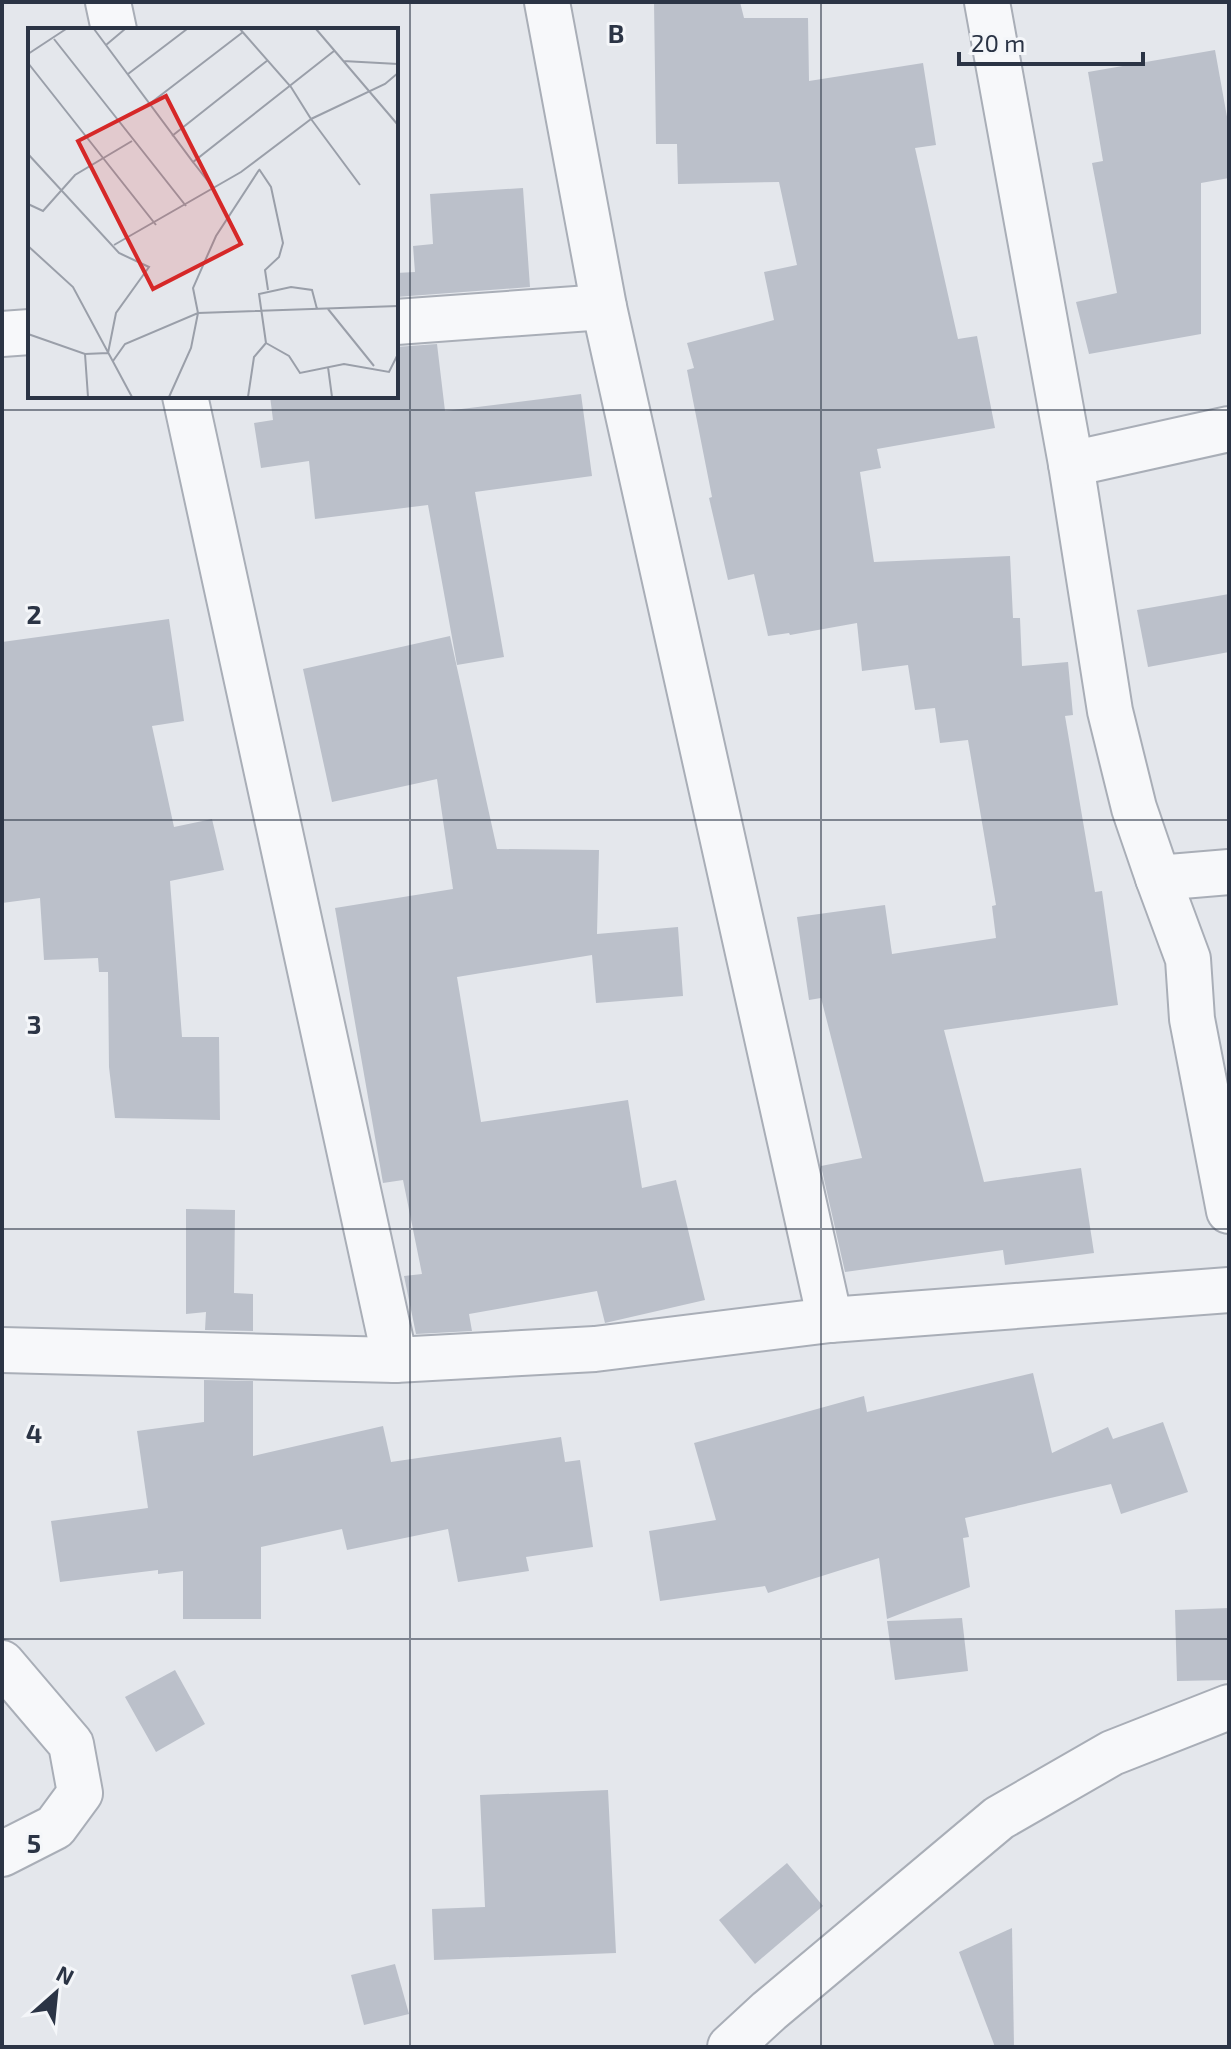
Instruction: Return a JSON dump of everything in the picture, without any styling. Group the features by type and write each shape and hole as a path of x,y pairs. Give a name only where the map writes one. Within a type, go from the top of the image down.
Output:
{"street":[{"path":"108,2 114,28"},
{"path":"547,2 604,307 830,1320"},
{"path":"987,2 1071,464 1110,711 1134,808 1188,959 1192,1019 1229,1211"},
{"path":"398,322 604,307"},
{"path":"2,334 28,332"},
{"path":"185,398 395,1360"},
{"path":"1071,464 1229,429"},
{"path":"1158,878 1229,872"},
{"path":"2,1350 395,1360 595,1349 830,1320 1229,1290"},
{"path":"2,1663 71,1744 80,1793 55,1827 2,1854"},
{"path":"730,2047 999,1818 1112,1753 1229,1707"}],"building":[{"path":"654,2 740,2 744,18 808,18 809,81 923,63 936,145 915,148 958,339 977,336 995,428 877,449 881,468 860,472 874,562 1010,556 1013,618 1020,618 1022,666 1068,662 1073,715 1065,716 1095,892 1102,891 1118,1005 944,1030 984,1182 1081,1168 1094,1253 1005,1265 1003,1250 845,1272 821,1166 862,1158 821,998 809,1000 797,917 885,905 892,954 996,938 992,906 996,905 968,740 940,743 935,708 915,710 908,665 862,671 857,623 768,636 754,574 728,580 709,498 712,497 687,370 694,368 687,343 774,320 764,272 797,265 779,182 678,184 677,144 656,144"},
{"path":"1215,50 1229,128 1229,178 1201,183 1201,334 1089,354 1076,302 1117,293 1092,163 1103,161 1088,72"},
{"path":"523,188 530,287 398,297 398,273 415,272 413,246 433,244 430,194"},
{"path":"437,344 445,411 581,394 592,476 475,492 504,657 457,665 428,505 315,519 309,461 261,468 254,423 273,420 270,398 398,398 398,347"},
{"path":"1229,594 1229,652 1148,667 1137,610"},
{"path":"169,619 184,721 152,726 174,827 212,819 224,870 170,881 182,1037 219,1037 220,1120 115,1118 109,1067 108,972 99,972 98,958 44,960 40,898 2,903 2,642"},
{"path":"450,636 497,849 599,850 597,934 678,927 683,996 596,1003 592,955 457,977 481,1122 628,1100 642,1188 676,1180 705,1300 605,1323 597,1291 469,1314 472,1331 416,1334 404,1276 422,1274 403,1180 383,1183 335,908 453,889 437,779 332,802 303,669"},
{"path":"186,1209 235,1210 234,1293 253,1294 253,1331 205,1330 206,1312 186,1314"},
{"path":"1033,1373 1052,1453 1108,1427 1113,1439 1163,1422 1188,1492 1121,1514 1111,1484 965,1518 969,1537 963,1538 970,1587 887,1619 879,1558 768,1593 765,1586 660,1601 649,1531 716,1520 694,1443 864,1396 867,1412"},
{"path":"204,1380 253,1381 253,1456 383,1426 391,1462 561,1437 565,1462 580,1460 593,1547 526,1557 529,1571 458,1582 448,1529 347,1550 342,1529 261,1547 261,1619 183,1619 183,1571 158,1574 158,1570 60,1582 51,1521 148,1508 137,1431 204,1422"},
{"path":"1229,1608 1229,1680 1177,1681 1175,1610"},
{"path":"962,1618 968,1671 895,1680 887,1621"},
{"path":"175,1670 205,1724 156,1752 125,1697"},
{"path":"608,1790 616,1953 434,1960 432,1909 485,1907 480,1795"},
{"path":"787,1863 823,1906 755,1964 719,1920"},
{"path":"1012,1928 1014,2047 995,2047 959,1952"},
{"path":"395,1964 409,2014 364,2025 351,1975"}]}
